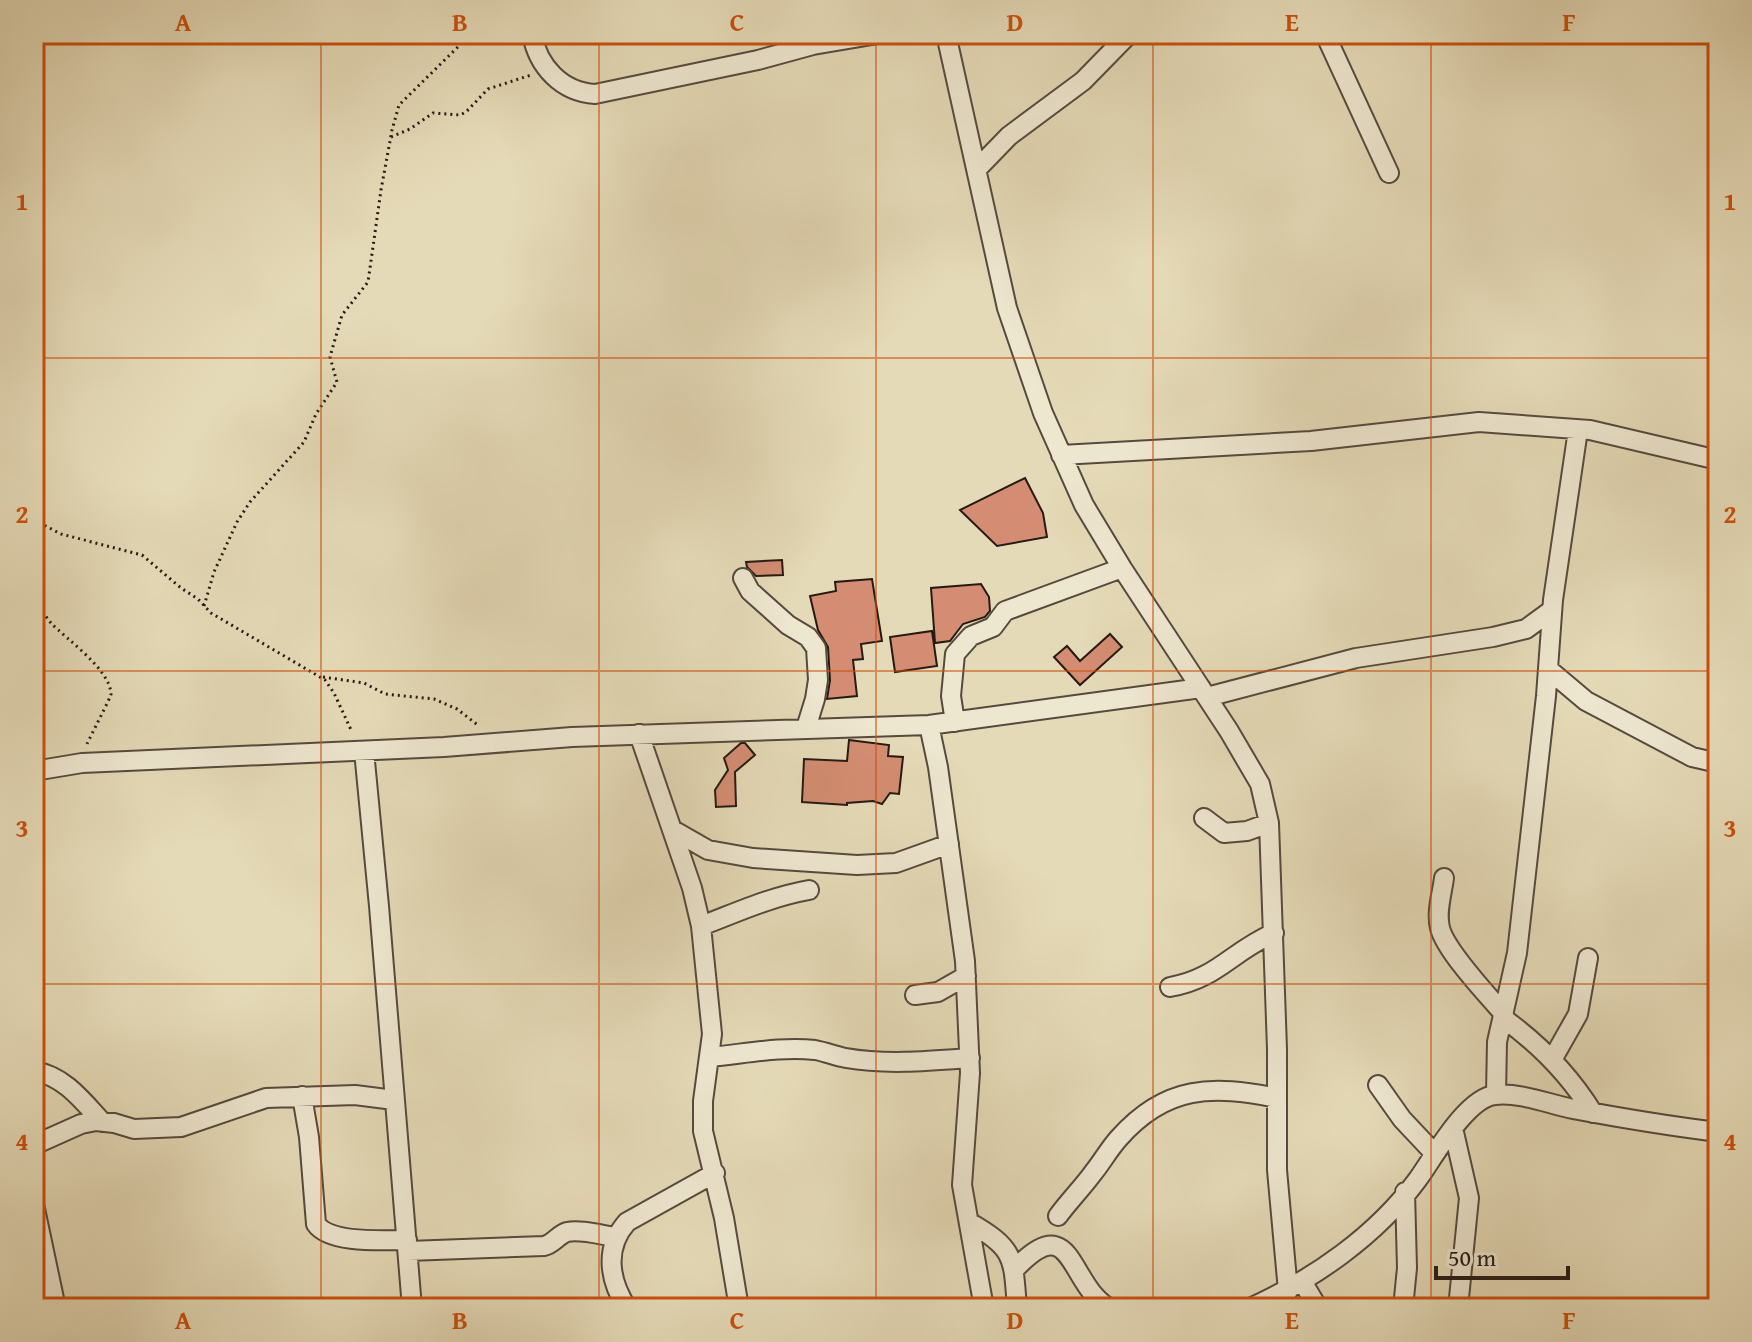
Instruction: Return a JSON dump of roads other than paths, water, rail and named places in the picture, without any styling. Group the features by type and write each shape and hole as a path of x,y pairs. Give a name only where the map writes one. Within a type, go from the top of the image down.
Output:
{"street":[{"path":"532,34 533,43 547,70 578,93 595,94 758,60 813,45 878,34"},
{"path":"946,34 1007,308 1043,413 1084,505 1260,784 1269,823 1274,933 1277,1170 1295,1286 1318,1308"},
{"path":"977,169 1009,136 1083,81 1129,34"},
{"path":"1325,34 1389,173"},
{"path":"1061,455 1311,441 1479,422 1578,430 1718,460"},
{"path":"1496,1094 1497,1042 1519,937 1552,610 1578,430"},
{"path":"955,722 951,696 955,654 971,636 993,627 1005,611 1122,568"},
{"path":"743,578 750,591 788,625 808,637 816,648 819,664 817,689 806,728"},
{"path":"34,771 82,763 361,751 639,734 929,725 1204,692 1356,658 1493,637 1526,629 1552,610"},
{"path":"1548,669 1586,701 1692,757 1718,763"},
{"path":"929,725 938,767 966,976 969,1113 962,1174 984,1308"},
{"path":"639,734 673,830 701,926 712,1034 703,1101 703,1131 715,1173 739,1308"},
{"path":"361,751 379,906 412,1308"},
{"path":"1204,818 1224,833 1247,831 1269,823"},
{"path":"673,830 708,850 753,858 857,865 896,863 949,844"},
{"path":"1444,878 1439,911 1440,930 1473,980 1503,1016 1540,1046 1581,1093 1593,1113"},
{"path":"701,926 754,903 809,890"},
{"path":"1170,987 1205,977 1246,947 1274,933"},
{"path":"1552,1060 1578,1014 1588,958"},
{"path":"915,995 938,992 966,976"},
{"path":"709,1057 784,1049 815,1050 848,1058 927,1062 970,1058"},
{"path":"34,1071 44,1072 71,1088 102,1122"},
{"path":"1378,1085 1402,1119 1434,1153"},
{"path":"1058,1216 1117,1140 1137,1119 1160,1104 1183,1093 1200,1090 1237,1090 1277,1098"},
{"path":"1250,1308 1295,1286 1363,1239 1417,1180 1453,1128 1484,1098 1496,1094 1646,1123 1718,1132"},
{"path":"34,1145 81,1124 102,1122 134,1129 159,1130 181,1127 266,1098 355,1095 394,1100"},
{"path":"302,1096 309,1137 316,1224 320,1230 332,1235 408,1245 544,1246 562,1234 572,1232 615,1237"},
{"path":"1453,1128 1469,1198 1458,1308"},
{"path":"627,1308 620,1297 611,1262 615,1237 627,1222 715,1173"},
{"path":"1403,1308 1407,1268 1405,1192"},
{"path":"34,1204 56,1308"},
{"path":"969,1222 997,1239 1008,1251 1014,1270 1017,1308"},
{"path":"1014,1270 1032,1250 1050,1244 1060,1248 1084,1283 1109,1308"}]}
